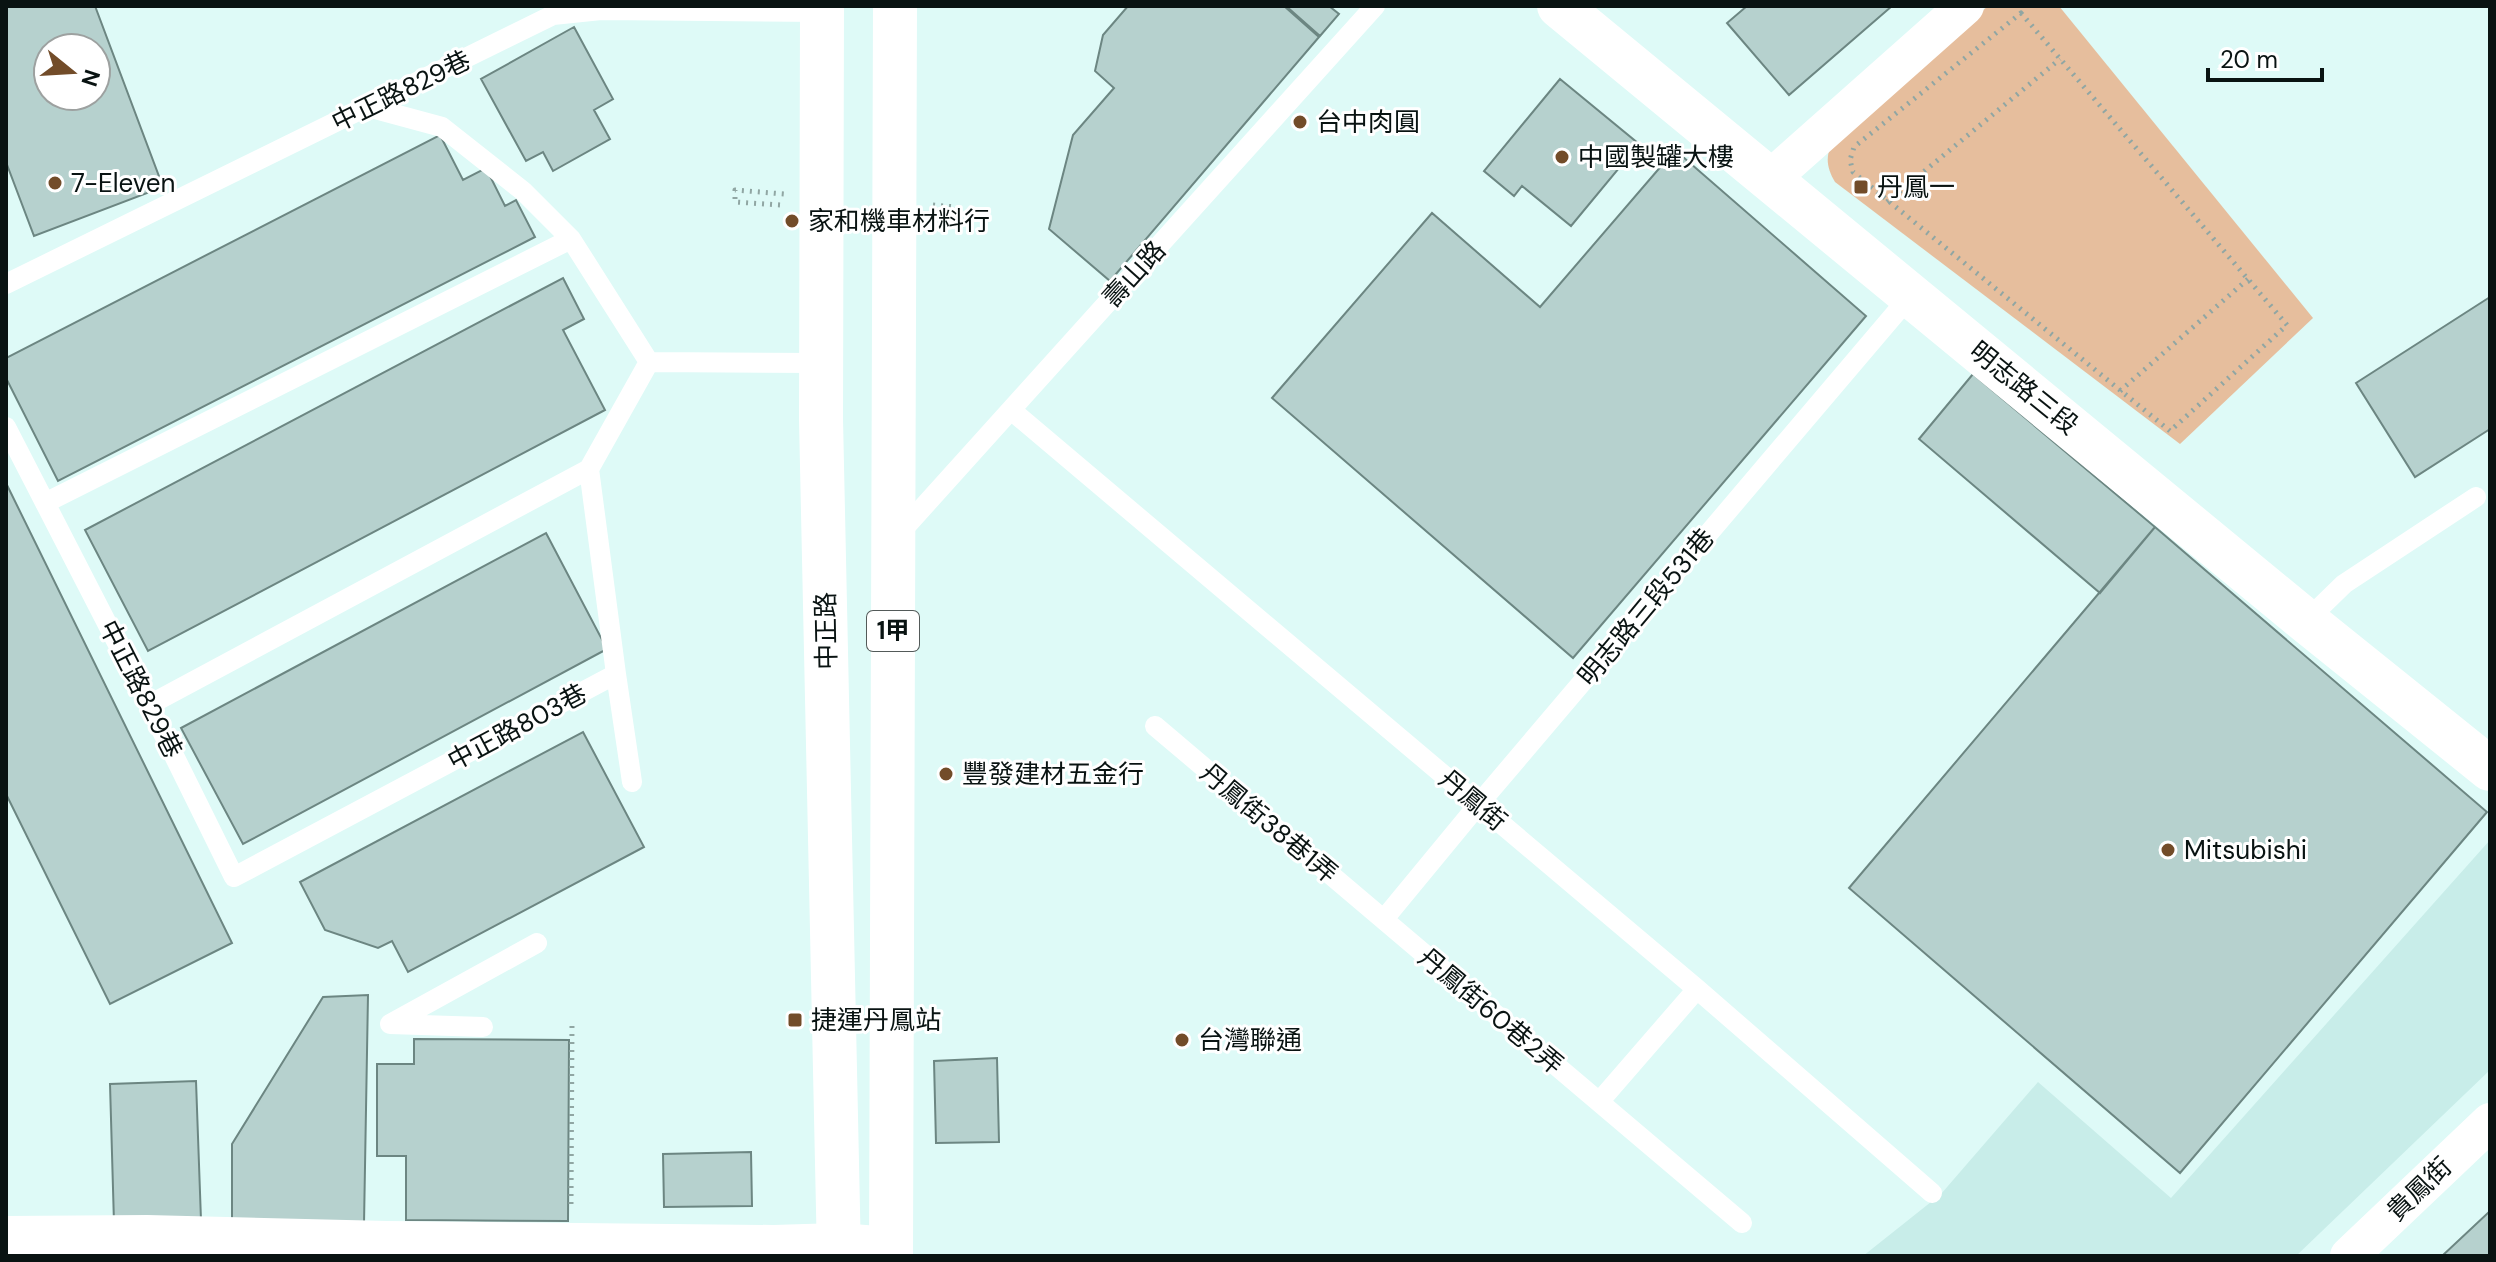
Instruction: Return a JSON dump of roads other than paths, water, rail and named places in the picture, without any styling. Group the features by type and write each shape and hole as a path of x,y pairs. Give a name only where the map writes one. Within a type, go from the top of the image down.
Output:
{"main road":[{"name":"1甲","path":"891,1252 895,6"},
{"name":"明志路三段","path":"1559,6 2490,769"},
{"name":"中正路","path":"822,9 822,363 838,1250"},
{"path":"6,1238 147,1237 774,1247 891,1252"}],"street":[{"path":"1769,180 1965,6"},
{"name":"貴鳳街","path":"2349,1256 2490,1122"}],"lane":[{"name":"壽山路","path":"893,541 1375,6"},
{"name":"中正路829巷","path":"7,281 368,107 552,11 822,9"},
{"path":"368,107 442,127 523,191 571,239 649,362"},
{"path":"45,503 571,239"},
{"name":"明志路三段531巷","path":"1384,919 1911,295"},
{"path":"649,362 822,363"},
{"path":"149,705 589,469 649,362"},
{"name":"丹鳳街","path":"1011,410 1697,989 1932,1193"},
{"name":"中正路829巷","path":"6,427 234,877"},
{"name":"中正路803巷","path":"234,877 616,674 589,469"},
{"path":"2306,621 2344,584 2476,497"},
{"path":"616,674 632,782"},
{"name":"丹鳳街38巷1弄","path":"1155,726 1384,919"},
{"name":"丹鳳街60巷2弄","path":"1384,919 1742,1223"},
{"path":"483,1027 390,1024 537,943"},
{"path":"1599,1102 1697,989"}],"place":[{"name":"台中肉圓","path":"1300,122"},
{"name":"中國製罐大樓","path":"1562,157"},
{"name":"7-Eleven","path":"55,183"},
{"name":"丹鳳一","path":"1861,187"},
{"name":"家和機車材料行","path":"792,221"},
{"name":"豐發建材五金行","path":"946,774"},
{"name":"Mitsubishi","path":"2168,850"},
{"name":"捷運丹鳳站","path":"795,1020"},
{"name":"台灣聯通","path":"1182,1040"}]}
